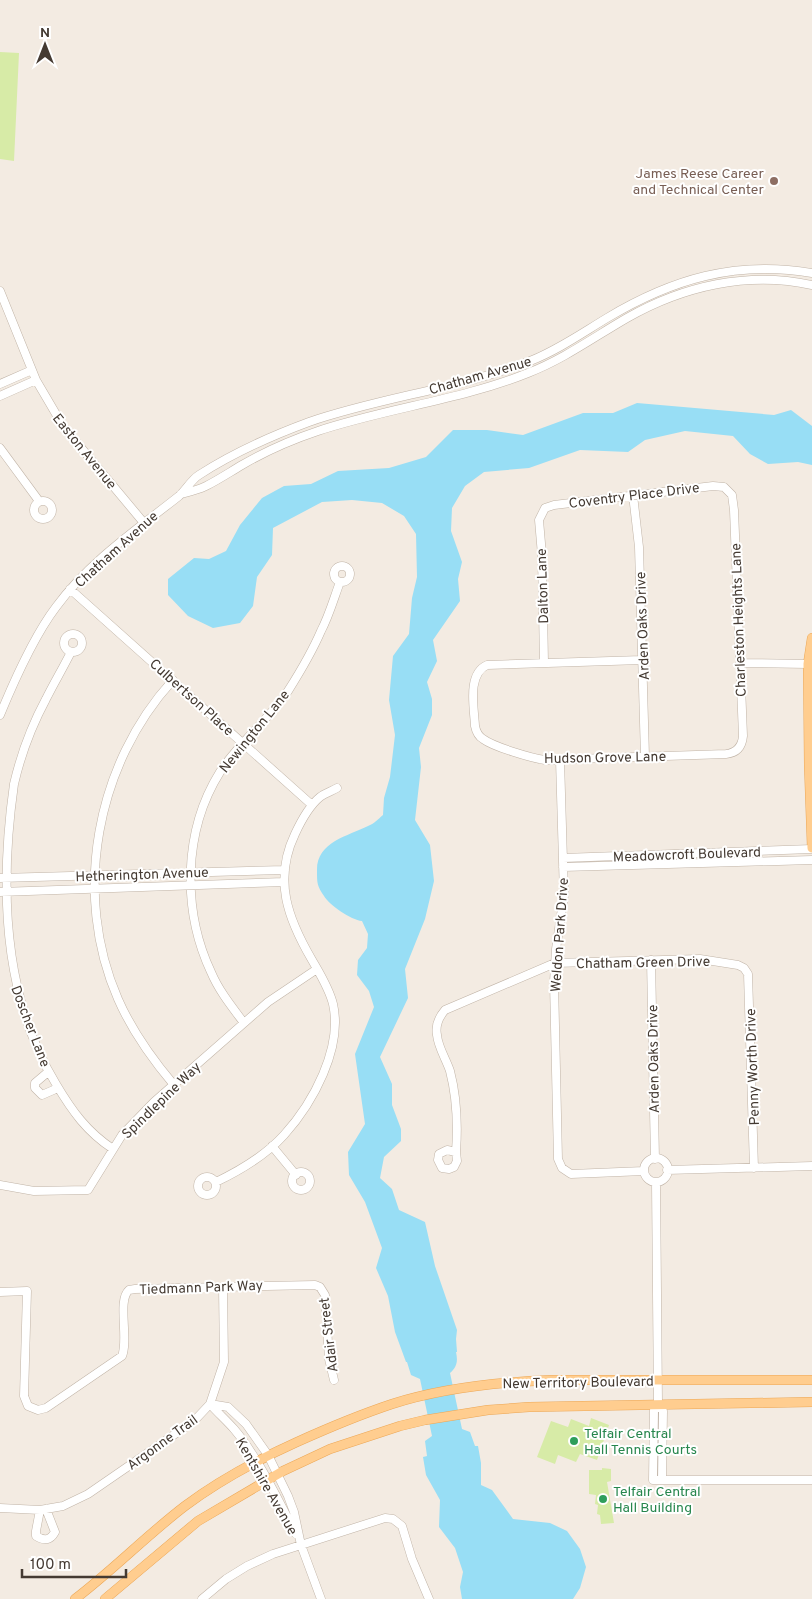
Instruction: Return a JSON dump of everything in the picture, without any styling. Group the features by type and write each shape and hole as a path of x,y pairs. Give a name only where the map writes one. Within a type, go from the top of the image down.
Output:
{"main road":[{"path":"812,638 809,765 812,849"},
{"name":"New Territory Boulevard","path":"75,1599 106,1575 149,1535 186,1505 231,1475 268,1455 328,1428 393,1404 458,1389 514,1382 553,1380 812,1380"},
{"name":"New Territory Boulevard","path":"105,1599 198,1520 277,1475 346,1443 400,1426 488,1410 530,1407 812,1402"}],"street":[{"name":"Chatham Avenue","path":"0,715 34,643 55,608 70,589 86,572 144,522 181,494 196,476 237,453 310,422 506,369 549,352 631,303 661,289 712,274 750,269 781,269 812,273"},
{"path":"750,269 751,280"},
{"name":"Chatham Avenue","path":"181,494 204,487 282,444 319,431 496,384 529,373 573,352 641,310 668,298 712,285 751,280 777,280 812,284"},
{"name":"Easton Avenue","path":"0,291 36,380 63,426 144,522"},
{"path":"0,384 32,370"},
{"path":"0,396 36,380"},
{"path":"0,448 39,501"},
{"name":"Coventry Place Drive","path":"544,510 554,505 633,495 713,486 722,486 726,489"},
{"name":"Charleston Heights Lane","path":"726,489 732,495 734,510 740,663 742,741 736,751"},
{"name":"Arden Oaks Drive","path":"633,495 639,547 645,757"},
{"name":"Dalton Lane","path":"544,510 539,517 542,555 544,663"},
{"name":"Newington Lane","path":"244,1023 220,990 204,957 194,922 191,872 195,835 209,794 220,772 243,743 275,709 288,690 322,629 340,582"},
{"name":"Culbertson Place","path":"70,589 312,805"},
{"name":"Doscher Lane","path":"71,652 46,699 23,753 13,785 6,820 1,878 3,923 14,983 29,1030 48,1072 83,1124 100,1141 113,1149"},
{"path":"544,663 642,660"},
{"name":"Hudson Grove Lane","path":"544,663 494,664 487,665 479,670 474,678 475,726 479,735 487,742 525,756 545,760 726,754 736,751"},
{"path":"740,663 810,665"},
{"path":"173,680 144,716 121,757 103,811 96,855 95,888 101,942 106,966 118,998 130,1024 146,1050 174,1085"},
{"name":"Weldon Park Drive","path":"560,760 564,903 555,963 557,1156 562,1168 571,1174 644,1171"},
{"path":"216,1182 242,1169 272,1146 284,1134 304,1109 332,1052 335,1030 333,1004 328,988 293,926 284,882 293,838 312,805 321,796 337,788"},
{"name":"Meadowcroft Boulevard","path":"563,858 812,849"},
{"name":"Meadowcroft Boulevard","path":"563,867 812,860"},
{"name":"Hetherington Avenue","path":"1,878 285,870"},
{"name":"Hetherington Avenue","path":"1,892 284,882"},
{"name":"Chatham Green Drive","path":"456,1152 457,1115 454,1091 449,1067 437,1034 438,1022 442,1014 450,1007 555,963 700,959 738,964 744,968"},
{"name":"Arden Oaks Drive","path":"651,960 655,1158"},
{"name":"Penny Worth Drive","path":"744,968 749,978 754,1168"},
{"name":"Spindlepine Way","path":"0,1186 34,1191 88,1190 122,1135 138,1118 268,1002 317,969"},
{"path":"48,1072 35,1082 35,1088 42,1095 58,1088"},
{"path":"272,1146 296,1175"},
{"path":"655,1158 664,1162 667,1170 665,1178 656,1182 647,1179 644,1171 646,1163 655,1158"},
{"path":"667,1170 812,1166"},
{"path":"656,1182 658,1404 654,1410 662,1480"},
{"name":"Tiedmann Park Way","path":"0,1292 26,1291 24,1396 28,1406 38,1410 46,1408 122,1356 125,1348 124,1297 129,1290 311,1284 323,1290"},
{"name":"Argonne Trail","path":"0,1508 43,1510 63,1506 88,1494 194,1421 210,1404 224,1362 223,1287"},
{"name":"Adair Street","path":"323,1290 325,1295 329,1359 334,1380"},
{"name":"Kentshire Avenue","path":"210,1404 228,1408 234,1413 246,1424 268,1455 294,1512 301,1545"},
{"name":"Kentshire Avenue","path":"210,1404 219,1416 234,1430 267,1480 301,1545 321,1599"},
{"path":"658,1448 653,1480 812,1480"},
{"path":"202,1599 226,1579 247,1566 273,1554 385,1518 397,1521 402,1526 412,1559 429,1599"}],"green space":[{"path":"0,52 19,53 14,161 0,159"},
{"name":"Telfair Central Hall Tennis Courts","path":"591,1418 609,1425 597,1460 580,1454 576,1462 558,1455 555,1464 537,1457 551,1421 568,1427 571,1419 589,1426"},
{"name":"Telfair Central Hall Building","path":"602,1468 611,1469 611,1481 607,1482 614,1523 601,1524 600,1515 597,1514 598,1505 595,1504 596,1495 589,1494 589,1470 602,1470"}],"water":[{"path":"637,403 774,415 791,410 812,426 812,465 798,462 768,464 750,454 733,436 685,431 645,440 628,452 580,450 529,468 484,472 465,486 452,508 451,531 462,562 458,579 460,601 433,640 437,661 427,682 432,699 432,715 419,748 421,767 415,820 430,845 434,881 425,919 405,969 408,998 380,1057 392,1084 392,1105 401,1129 401,1141 384,1157 380,1178 392,1189 399,1210 425,1222 435,1266 457,1330 457,1361 456,1366 450,1373 462,1429 470,1432 475,1446 478,1446 481,1463 481,1485 492,1490 513,1519 550,1523 567,1531 580,1549 586,1567 580,1588 573,1599 462,1599 460,1587 463,1572 455,1548 439,1527 440,1500 426,1475 423,1457 427,1456 425,1441 432,1436 420,1379 411,1375 395,1332 388,1296 376,1268 382,1248 365,1202 349,1175 348,1152 365,1124 355,1054 374,1007 369,991 357,975 358,960 367,948 368,934 362,921 346,915 327,900 319,887 317,879 318,861 327,847 335,841 372,824 383,815 384,798 390,777 395,735 389,700 393,656 409,634 412,598 417,577 416,534 404,516 382,503 352,500 322,502 273,528 272,555 257,577 253,606 240,623 213,628 188,616 168,595 168,579 194,558 209,559 226,551 240,525 262,498 284,486 311,484 338,471 389,468 426,457 453,430 487,430 523,435 583,413 613,413"}],"place":[{"name":"James Reese Career and Technical Center","path":"774,181"},
{"name":"Telfair Central Hall Tennis Courts","path":"574,1441"},
{"name":"Telfair Central Hall Building","path":"603,1499"}]}
